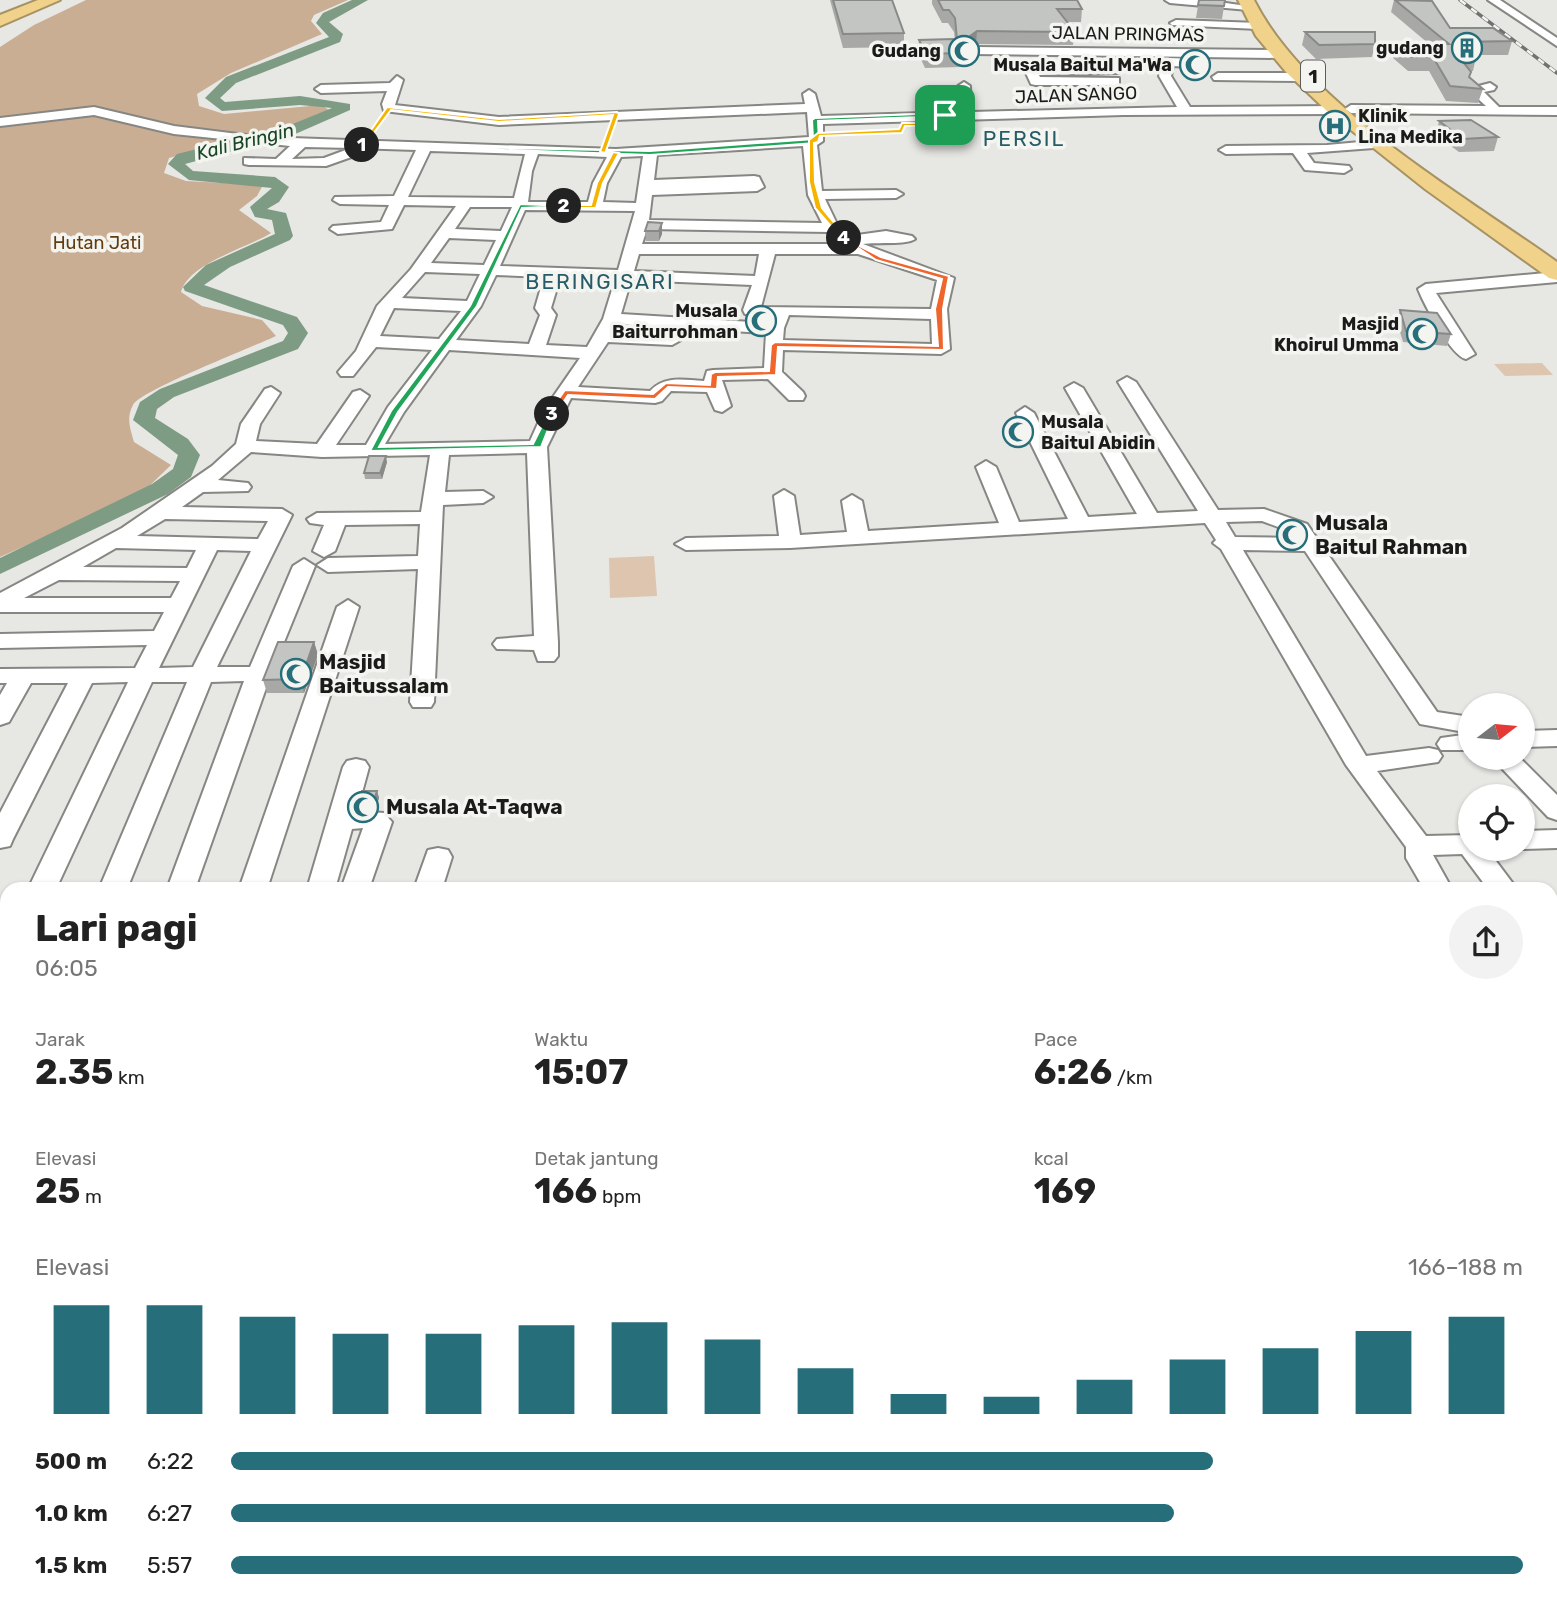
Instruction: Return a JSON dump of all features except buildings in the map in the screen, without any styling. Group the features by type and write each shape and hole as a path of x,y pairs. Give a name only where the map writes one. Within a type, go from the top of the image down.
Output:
{"highway":[{"path":"0,19 39,0"},
{"path":"0,19 52,0"},
{"name":"1","path":"1252,2 1267,38 1300,77 1557,264"},
{"name":"1","path":"1252,2 1284,47 1339,107 1382,144 1557,275"}],"street":[{"path":"1170,0 1252,2"},
{"path":"1493,0 1557,43"},
{"path":"1176,23 1209,24 1267,38"},
{"path":"1195,29 1209,24"},
{"path":"1213,40 1267,38"},
{"name":"JALAN PRINGMAS","path":"976,51 1045,49 1110,52 1188,62 1267,38"},
{"path":"1045,49 1051,71"},
{"path":"1011,50 1016,69"},
{"path":"1110,52 1117,98"},
{"path":"1185,110 1165,76 1168,62 1188,62"},
{"path":"1031,71 1051,71 1117,98 1035,81 1031,71"},
{"path":"1218,77 1300,77"},
{"path":"395,85 331,87 395,85"},
{"path":"249,162 312,163 334,160 351,153 383,118 395,85"},
{"path":"964,86 965,114"},
{"path":"1490,87 1473,89 1496,110"},
{"path":"1216,95 1222,110"},
{"name":"JALAN SANGO","path":"811,107 945,115 1055,115 1117,98 1185,110 1222,110 1252,106 1339,107"},
{"path":"521,120 522,105"},
{"path":"1252,106 1256,131 1239,137 1223,155 1382,144"},
{"path":"383,118 499,121 811,107 815,139 814,188 818,208 833,228 853,245 878,259 946,278 939,314 942,349 777,329 611,319"},
{"path":"1339,107 1557,111"},
{"path":"0,122 94,111 174,130 262,141 609,153 645,193 705,213"},
{"path":"594,207 617,114"},
{"path":"337,206 395,206 467,201 594,207 815,139 902,131 902,125 946,125 945,115"},
{"path":"1055,115 1066,127"},
{"path":"570,135 576,116"},
{"path":"483,147 492,138 499,121"},
{"path":"396,146 412,131"},
{"path":"279,163 300,144"},
{"path":"338,229 386,227 425,146"},
{"path":"1297,149 1310,167 1345,168 1331,149"},
{"path":"373,449 395,411 448,344 473,306 508,236 520,205 525,171 533,150"},
{"path":"645,193 723,167"},
{"path":"645,193 757,187 754,180"},
{"path":"814,188 893,187"},
{"path":"645,193 833,228"},
{"path":"645,193 756,215"},
{"path":"505,643 546,649 543,537 535,475 537,447 565,393 603,337 611,319 623,275 634,249 645,193"},
{"path":"347,372 370,341 389,303 467,201"},
{"path":"443,233 508,236"},
{"path":"634,249 768,249 774,246 853,245 886,236 907,239"},
{"path":"768,249 762,281 752,311 777,329"},
{"path":"419,267 762,281"},
{"path":"535,351 548,315 543,309 554,272"},
{"path":"1466,354 1433,306 1426,289 1557,275"},
{"path":"389,303 473,306"},
{"path":"773,373 777,329 786,310 939,314"},
{"path":"603,337 693,341 701,323"},
{"path":"370,341 593,353"},
{"path":"722,406 714,387 715,374 773,373 796,396"},
{"path":"1127,382 1212,516 1224,543 1359,765 1419,846 1420,858 1434,882"},
{"path":"565,393 655,397 666,385 714,387"},
{"path":"1074,388 1151,520"},
{"path":"246,446 246,435 251,422 271,393"},
{"path":"323,451 360,396"},
{"path":"1026,413 1081,524"},
{"path":"0,603 162,513 201,486 246,446 323,451 537,447"},
{"path":"422,702 432,509 440,450"},
{"path":"986,467 1011,527"},
{"path":"201,486 241,487"},
{"path":"784,496 790,541"},
{"path":"431,562 326,558 327,519 432,509 483,497"},
{"path":"852,501 859,538"},
{"path":"116,882 204,674 264,545 282,515 162,513"},
{"path":"1264,515 1286,544"},
{"path":"686,544 859,538 1011,527 1264,515 1299,527 1429,719 1458,723"},
{"path":"111,542 264,545"},
{"path":"1224,543 1312,545"},
{"path":"45,882 143,675 210,544"},
{"path":"184,882 259,674 304,565"},
{"path":"55,573 193,575"},
{"path":"0,603 178,605"},
{"path":"255,882 344,617"},
{"path":"0,640 164,638"},
{"path":"0,717 12,676 259,674"},
{"path":"0,839 83,676"},
{"path":"1535,739 1557,738"},
{"path":"1359,765 1450,747"},
{"path":"323,882 356,767"},
{"path":"1517,770 1557,811"},
{"path":"340,820 375,819 379,822 358,882"},
{"path":"1535,840 1557,839"},
{"path":"1419,846 1458,844"},
{"path":"430,882 438,858"},
{"path":"1482,861 1498,882"}],"shaded area":[{"path":"1542,363 1553,375 1505,376 1494,364"},
{"path":"654,556 657,596 610,598 609,558"}],"green space":[{"name":"Hutan Jati","path":"86,0 348,0 314,15 311,21 322,34 231,73 197,94 199,106 224,114 321,105 329,110 300,123 169,158 164,173 186,181 263,185 257,196 239,210 271,233 206,265 186,282 181,292 202,306 262,320 276,336 155,389 133,405 129,419 134,442 171,465 141,494 0,557 0,47 34,25"}],"waterway":[{"name":"Kali Bringin","path":"0,567 160,489 183,472 189,455 180,444 144,420 147,406 167,393 291,345 298,333 290,321 192,287 212,269 284,236 280,217 261,213 258,207 273,198 281,187 275,182 189,175 176,164 183,157 309,125 345,107 316,101 222,107 212,98 231,80 335,39 336,34 322,23 327,16 362,0"}],"railway":[{"path":"1460,0 1557,73"}],"place":[{"name":"gudang","path":"1467,48"},
{"name":"Gudang","path":"964,51"},
{"name":"Musala Baitul Ma'Wa","path":"1195,65"},
{"name":"Klinik Lina Medika","path":"1335,126"},
{"name":"Musala Baiturrohman","path":"761,321"},
{"name":"Masjid Khoirul Umma","path":"1422,334"},
{"name":"Musala Baitul Abidin","path":"1018,432"},
{"name":"Musala Baitul Rahman","path":"1292,535"},
{"name":"Masjid Baitussalam","path":"296,674"},
{"name":"Musala At-Taqwa","path":"363,807"}],"district":[{"name":"PERSIL","path":"1024,139"},
{"name":"BERINGISARI","path":"600,282"}],"route":[{"path":"945,115 815,120 818,134 816,141 811,141 783,145 650,153 616,153 577,152 483,147 362,145 389,108 499,121 617,114 603,152 616,153 600,183 594,207 520,206 473,306 448,344 395,411 373,449 537,447 553,410 565,393 655,397 659,396 666,385 714,387 715,374 773,373 775,345 935,351 942,349 939,309 946,278 878,259 856,247 833,228 818,208 812,182 810,148 811,141 816,141 817,138 818,134 903,131 902,125 946,125 945,115"}]}
